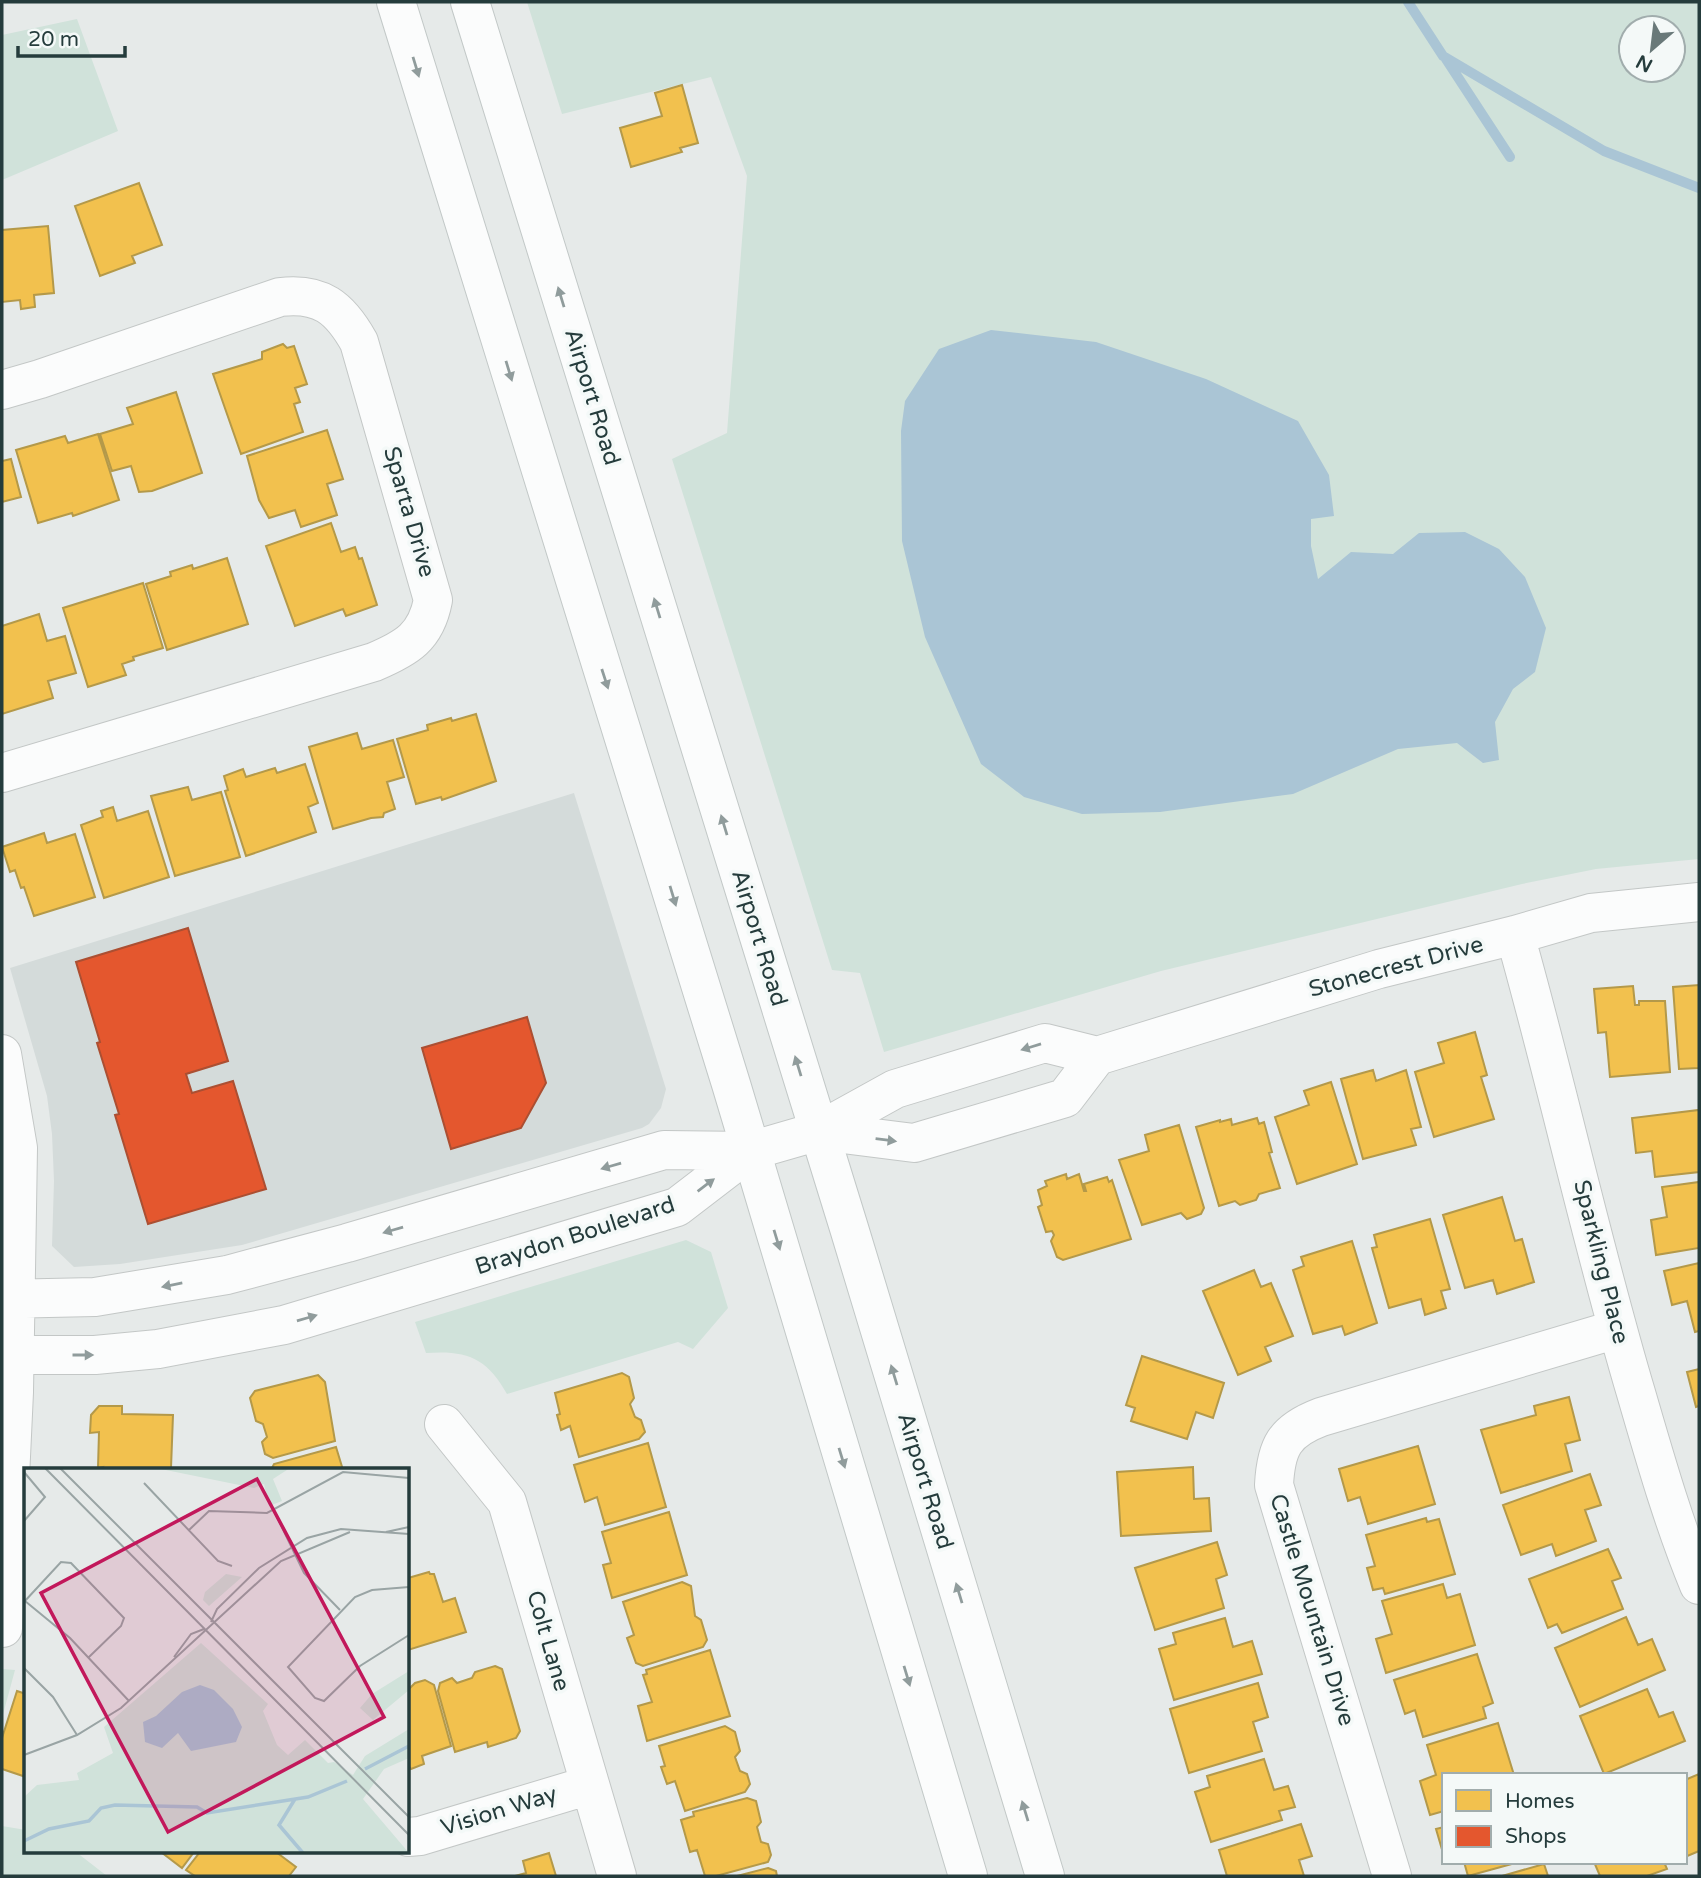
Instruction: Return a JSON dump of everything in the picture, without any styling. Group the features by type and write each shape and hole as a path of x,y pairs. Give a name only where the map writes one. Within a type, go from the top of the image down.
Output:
{"street":[{"path":"396,2 750,1151 968,1876"},
{"name":"Airport Road","path":"470,2 819,1131 1045,1876"},
{"name":"Sparta Drive","path":"2,390 280,297 298,295 316,298 334,309 349,323 359,342 433,600 429,620 414,640 399,651 374,662 2,773"},
{"name":"Stonecrest Drive","path":"1097,1056 1379,969 1591,913 1699,902"},
{"name":"Sparkling Place","path":"1515,935 1555,1081 1617,1329 1671,1514 1699,1585"},
{"path":"8,1299 95,1297 227,1275 347,1243 664,1150 750,1151 819,1131 895,1089 1045,1043 1097,1056 1065,1098 914,1143 819,1131"},
{"path":"2,1054 18,1148 8,1299 10,1629"},
{"name":"Braydon Boulevard","path":"8,1355 95,1355 158,1349 284,1325 677,1207 750,1151"},
{"name":"Castle Mountain Drive","path":"1392,1876 1274,1485 1275,1462 1281,1445 1305,1423 1321,1417 1617,1329"},
{"name":"Colt Lane","path":"444,1424 507,1502 617,1876"},
{"name":"Vision Way","path":"410,1837 590,1784"}],"shaded area":[{"path":"527,2 1699,2 1699,859 1596,869 1522,884 1161,971 884,1052 860,973 832,970 672,459 727,433 747,176 711,77 562,114"},
{"path":"77,19 118,131 2,180 2,35"},
{"path":"574,793 666,1089 661,1108 649,1124 242,1245 120,1264 74,1267 52,1246 54,1181 47,1096 10,968"},
{"path":"686,1240 711,1252 728,1308 693,1349 678,1342 507,1394 492,1372 474,1359 453,1353 426,1353 415,1322"},
{"path":"2,1669 15,1670 2,1718"},
{"path":"2,1826 24,1830 24,1854 79,1854 107,1876 2,1876"}],"water":[{"path":"991,330 1096,342 1206,379 1298,421 1329,475 1334,516 1311,519 1311,546 1318,579 1351,552 1393,554 1419,533 1465,532 1499,549 1525,577 1546,628 1535,672 1513,689 1495,722 1499,760 1483,763 1457,743 1398,749 1293,794 1160,812 1082,814 1024,797 981,764 925,637 902,541 901,431 905,401 939,349"}],"building: Homes":[{"path":"682,85 698,143 680,148 682,152 631,167 620,128 662,116 655,93"},
{"path":"139,183 162,245 132,256 135,263 100,276 75,206"},
{"path":"48,226 54,293 34,295 35,307 21,309 20,300 2,302 2,230"},
{"path":"283,344 287,348 294,346 307,384 295,388 300,402 294,404 303,432 241,454 213,374 262,359 262,352"},
{"path":"176,392 202,473 152,491 139,492 131,466 112,471 100,434 133,424 127,408"},
{"path":"327,430 343,479 327,484 337,515 301,527 295,510 269,518 259,500 247,456"},
{"path":"98,434 119,500 73,516 72,513 38,523 16,450 65,436 68,443"},
{"path":"11,459 21,497 2,502 2,461"},
{"path":"331,523 341,552 355,547 359,559 362,558 377,605 346,616 343,609 295,626 266,546"},
{"path":"227,558 248,624 167,650 146,584 171,576 170,572 192,565 193,569"},
{"path":"143,583 163,648 133,657 134,660 122,664 126,675 88,687 63,608"},
{"path":"39,614 47,641 65,636 76,673 48,681 53,698 2,714 2,626"},
{"path":"476,714 496,781 442,800 441,797 416,804 397,739 428,730 427,725"},
{"path":"357,733 362,749 393,740 404,777 387,782 395,809 384,813 383,817 333,829 309,747"},
{"path":"305,764 318,803 308,807 316,832 246,856 225,791 228,790 224,776 243,769 246,777 275,768 277,773"},
{"path":"188,787 192,800 221,792 240,857 175,876 151,796"},
{"path":"113,807 117,821 148,811 169,877 104,898 81,825 103,817 101,811"},
{"path":"44,833 47,843 75,834 95,897 34,916 15,870 10,872 2,847"},
{"path":"1699,985 1699,1068 1679,1069 1673,987"},
{"path":"1633,986 1635,1005 1639,1005 1639,1001 1665,1001 1670,1072 1610,1077 1606,1032 1598,1033 1594,989"},
{"path":"1475,1032 1487,1075 1481,1077 1494,1119 1434,1137 1415,1072 1444,1063 1438,1043"},
{"path":"1373,1070 1376,1081 1406,1070 1421,1127 1411,1129 1416,1145 1363,1159 1341,1079"},
{"path":"1331,1082 1357,1164 1297,1184 1275,1117 1309,1105 1304,1091"},
{"path":"1699,1110 1699,1172 1655,1177 1652,1151 1636,1153 1632,1118"},
{"path":"1257,1118 1259,1124 1264,1122 1272,1152 1269,1153 1280,1188 1259,1194 1256,1200 1240,1205 1235,1201 1219,1206 1196,1127 1220,1120 1231,1119 1232,1125"},
{"path":"1179,1125 1204,1208 1201,1214 1187,1219 1181,1213 1142,1225 1119,1160 1149,1151 1145,1135"},
{"path":"1066,1174 1067,1179 1079,1174 1084,1191 1084,1184 1107,1177 1109,1182 1112,1180 1131,1239 1063,1260 1057,1257 1051,1241 1054,1235 1052,1231 1046,1232 1038,1207 1042,1205 1038,1190 1047,1186 1045,1181"},
{"path":"1699,1182 1699,1248 1656,1255 1651,1220 1667,1217 1662,1187"},
{"path":"1502,1197 1515,1241 1522,1239 1534,1282 1497,1294 1493,1280 1465,1288 1443,1215"},
{"path":"1430,1219 1450,1289 1441,1291 1446,1308 1425,1315 1421,1299 1389,1308 1372,1248 1377,1247 1374,1235"},
{"path":"1352,1241 1377,1323 1345,1335 1342,1326 1313,1334 1293,1270 1304,1266 1301,1257"},
{"path":"1699,1263 1699,1331 1695,1332 1687,1301 1672,1305 1664,1271"},
{"path":"1254,1270 1261,1287 1271,1283 1293,1336 1265,1347 1271,1361 1238,1375 1203,1291"},
{"path":"1142,1356 1224,1383 1213,1418 1196,1412 1187,1439 1131,1421 1135,1408 1126,1405"},
{"path":"1699,1369 1699,1406 1696,1407 1687,1372"},
{"path":"622,1373 629,1377 634,1398 630,1404 635,1417 641,1420 645,1432 639,1439 579,1457 570,1426 561,1430 555,1393"},
{"path":"318,1375 325,1382 335,1441 273,1458 265,1454 262,1442 267,1437 263,1424 256,1421 250,1398 255,1391"},
{"path":"1569,1397 1580,1440 1565,1444 1572,1471 1501,1493 1481,1430 1536,1415 1534,1406"},
{"path":"99,1406 122,1406 122,1414 173,1415 171,1468 98,1468 99,1432 90,1433 91,1415"},
{"path":"648,1443 666,1507 605,1525 597,1497 585,1502 574,1465"},
{"path":"1418,1446 1435,1504 1368,1524 1360,1497 1348,1501 1339,1469"},
{"path":"336,1447 342,1468 272,1468 274,1464"},
{"path":"1193,1467 1194,1499 1209,1498 1211,1531 1121,1536 1117,1472"},
{"path":"1590,1474 1601,1505 1585,1510 1596,1541 1556,1556 1552,1544 1521,1555 1503,1505"},
{"path":"669,1512 687,1575 612,1598 603,1565 611,1563 602,1532"},
{"path":"1426,1518 1427,1522 1439,1519 1455,1574 1385,1594 1383,1588 1373,1590 1367,1568 1375,1566 1366,1535"},
{"path":"1217,1542 1227,1575 1216,1579 1224,1608 1155,1630 1135,1568"},
{"path":"1608,1549 1621,1578 1612,1581 1623,1609 1562,1633 1557,1624 1548,1628 1529,1579"},
{"path":"429,1572 434,1574 443,1602 455,1598 466,1632 410,1649 410,1577"},
{"path":"682,1582 691,1586 695,1616 701,1620 707,1640 703,1647 643,1666 636,1663 627,1638 634,1635 623,1602"},
{"path":"1443,1584 1447,1598 1460,1594 1475,1645 1386,1673 1376,1639 1392,1634 1382,1601"},
{"path":"1626,1617 1638,1645 1652,1639 1665,1670 1580,1707 1555,1648"},
{"path":"1225,1618 1233,1647 1252,1641 1262,1674 1174,1700 1159,1649 1176,1644 1173,1633"},
{"path":"710,1650 730,1716 647,1741 638,1706 652,1702 643,1675 647,1674 646,1670"},
{"path":"1477,1654 1493,1703 1483,1707 1486,1718 1423,1737 1415,1710 1405,1714 1394,1680"},
{"path":"495,1666 502,1669 520,1731 516,1738 488,1747 487,1742 455,1752 438,1691 440,1683 452,1678 457,1683 472,1678 475,1672"},
{"path":"425,1680 434,1685 451,1746 422,1756 424,1764 411,1769 410,1688"},
{"path":"1258,1683 1268,1717 1253,1722 1262,1751 1189,1773 1170,1709"},
{"path":"1647,1689 1659,1717 1673,1712 1685,1741 1604,1773 1580,1716"},
{"path":"17,1691 24,1693 24,1776 2,1769 2,1738"},
{"path":"1498,1723 1513,1773 1442,1773 1442,1812 1430,1815 1420,1781 1436,1775 1427,1745"},
{"path":"725,1726 735,1732 740,1751 735,1757 740,1771 747,1774 750,1784 745,1792 685,1811 675,1781 667,1784 661,1767 665,1766 659,1746"},
{"path":"1264,1759 1274,1790 1288,1786 1295,1807 1279,1811 1282,1820 1211,1842 1195,1792 1210,1787 1207,1776"},
{"path":"1699,1774 1699,1851 1687,1856 1687,1779"},
{"path":"747,1798 756,1801 761,1822 757,1827 761,1842 768,1844 771,1855 768,1862 716,1876 705,1876 697,1850 690,1852 681,1820 694,1816 693,1812"},
{"path":"1301,1824 1312,1856 1299,1860 1304,1876 1227,1876 1219,1850"},
{"path":"1442,1828 1442,1850 1436,1829"},
{"path":"549,1853 556,1876 515,1876 526,1873 523,1861"},
{"path":"164,1854 192,1854 182,1868"},
{"path":"198,1854 279,1854 296,1867 289,1876 195,1876 186,1870"},
{"path":"1465,1864 1512,1864 1468,1876"},
{"path":"1544,1864 1548,1876 1502,1876"},
{"path":"1595,1864 1665,1864 1667,1869 1647,1876 1600,1876"},
{"path":"768,1868 776,1871 777,1876 737,1876"}],"building: Shops":[{"path":"188,928 228,1061 186,1074 192,1093 233,1081 266,1189 148,1224 115,1115 119,1114 76,962"},
{"path":"527,1017 546,1083 521,1128 451,1149 422,1048"}],"waterway":[{"path":"1408,2 1443,56 1604,151 1699,188"},
{"path":"1446,59 1510,157"}]}
